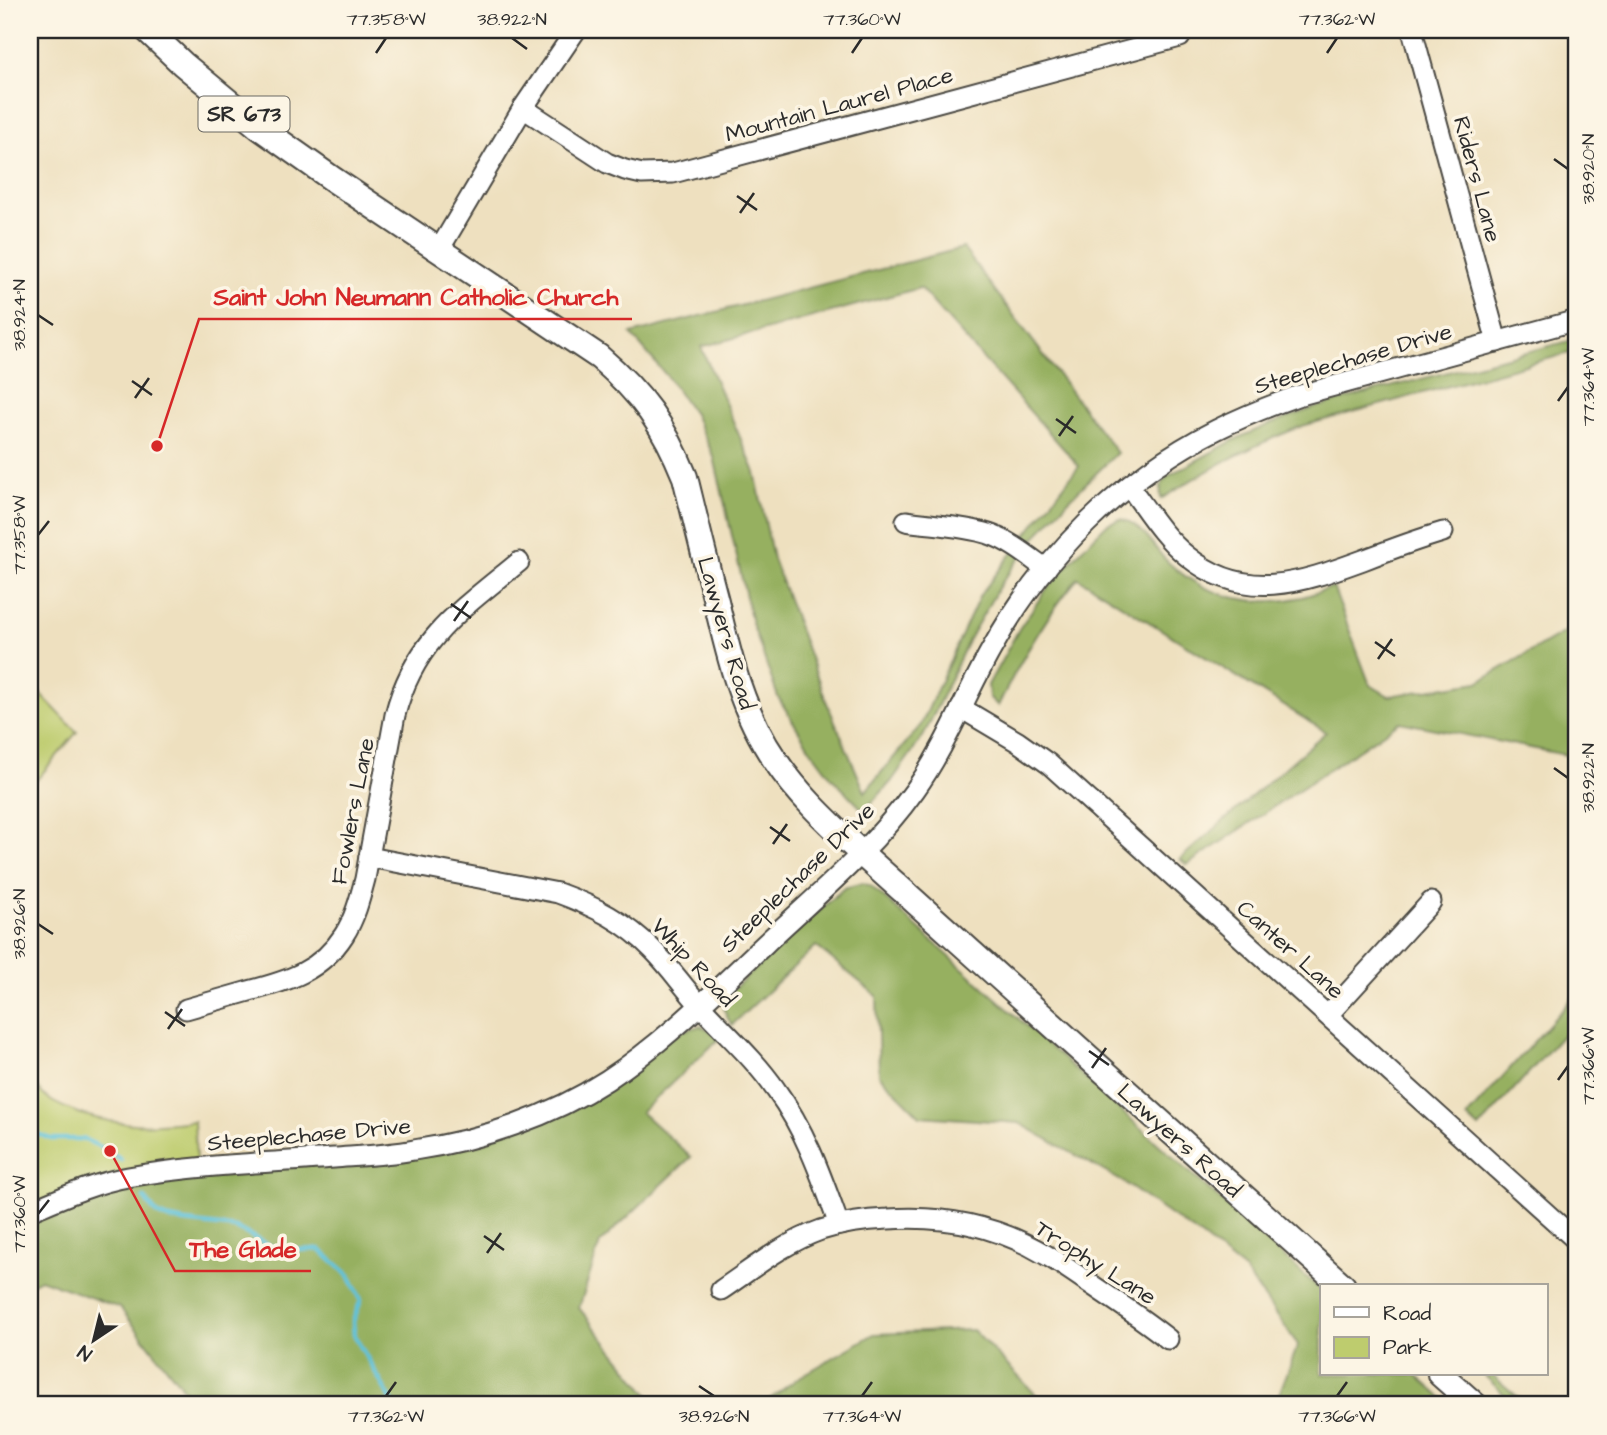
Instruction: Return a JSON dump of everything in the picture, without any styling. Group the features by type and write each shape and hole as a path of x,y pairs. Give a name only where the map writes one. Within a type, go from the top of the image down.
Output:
{"main road":[{"name":"Lawyers Road","path":"147,30 183,64 259,127 622,377 643,400 674,450 685,477 730,662 741,694 757,729 794,786 818,813 862,854 1341,1284"},
{"path":"1442,1376 1475,1405"}],"street":[{"path":"439,250 523,108 576,30"},
{"name":"Riders Lane","path":"1412,30 1497,342"},
{"name":"Mountain Laurel Place","path":"523,108 607,163 642,174 661,175 1180,37"},
{"name":"Steeplechase Drive","path":"30,1211 71,1194 127,1178 199,1168 411,1151 452,1143 529,1120 606,1081 700,1005 862,854 891,822 937,757 992,648 1017,607 1065,547 1096,514 1129,486 1201,438 1254,412 1297,396 1577,320"},
{"path":"1129,486 1169,539 1185,555 1222,578 1243,583 1287,584 1323,575 1443,531"},
{"path":"906,521 990,534 1009,543 1046,569"},
{"name":"Fowlers Lane","path":"186,1009 299,976 316,966 344,935 359,902 394,715 409,674 422,651 439,631 519,562"},
{"name":"Canter Lane","path":"961,708 1049,764 1577,1241"},
{"name":"Whip Road","path":"369,856 558,893 584,902 632,932 653,950 700,1005 754,1060 777,1090 814,1156 839,1225"},
{"path":"1328,1015 1431,902"},
{"name":"Trophy Lane","path":"720,1290 759,1264 818,1231 858,1221 919,1217 986,1228 1046,1254 1136,1314 1168,1339"}],"green space":[{"path":"963,248 1117,453 1032,541 1000,585 969,639 924,735 891,782 864,811 832,778 810,749 778,697 752,623 714,457 694,414 666,375 631,334","holes":["920,288 1079,466 980,595 921,725 865,792 827,703 773,559 755,472 701,347"]},
{"path":"1577,339 1577,351 1302,426 1230,459 1161,499 1161,487 1168,476 1270,424 1359,395"},
{"path":"1120,519 1139,529 1177,570 1210,590 1227,596 1246,600 1283,600 1333,587 1370,685 1389,696 1478,682 1577,625 1577,760 1576,757 1400,722 1187,865 1180,859 1326,732 1078,578 1034,640 998,706 989,697 988,685 1019,629 1045,591 1107,524"},
{"path":"30,683 77,732 30,788"},
{"path":"863,883 871,886 1320,1289 1320,1376 1417,1376 1450,1405 1269,1405 1279,1394 1298,1345 1245,1271 1202,1237 1123,1182 1019,1123 920,1116 879,1075 877,996 816,946 732,1025 724,1010 728,994 844,888"},
{"path":"1577,993 1577,1019 1479,1128 1467,1117"},
{"path":"700,1026 720,1038 641,1112 691,1157 600,1243 579,1308 652,1399 694,1405 196,1405 120,1308 40,1279 30,1285 30,1224 73,1205 149,1183 482,1143 685,1030"},
{"path":"30,1077 42,1094 51,1101 96,1118 137,1124 194,1121 196,1159 30,1211"},
{"path":"973,1330 1046,1405 762,1405 798,1378 874,1334"},
{"path":"1485,1376 1493,1376 1527,1405 1515,1405"}],"waterway":[{"path":"30,1131 51,1139 83,1139 110,1151 121,1160"},
{"path":"144,1198 157,1214 165,1218 236,1228 279,1251 319,1249 349,1275 361,1300 353,1321 354,1335 394,1405"}],"place":[{"name":"Saint John Neumann Catholic Church","path":"157,446"},
{"name":"The Glade","path":"110,1151"}]}
